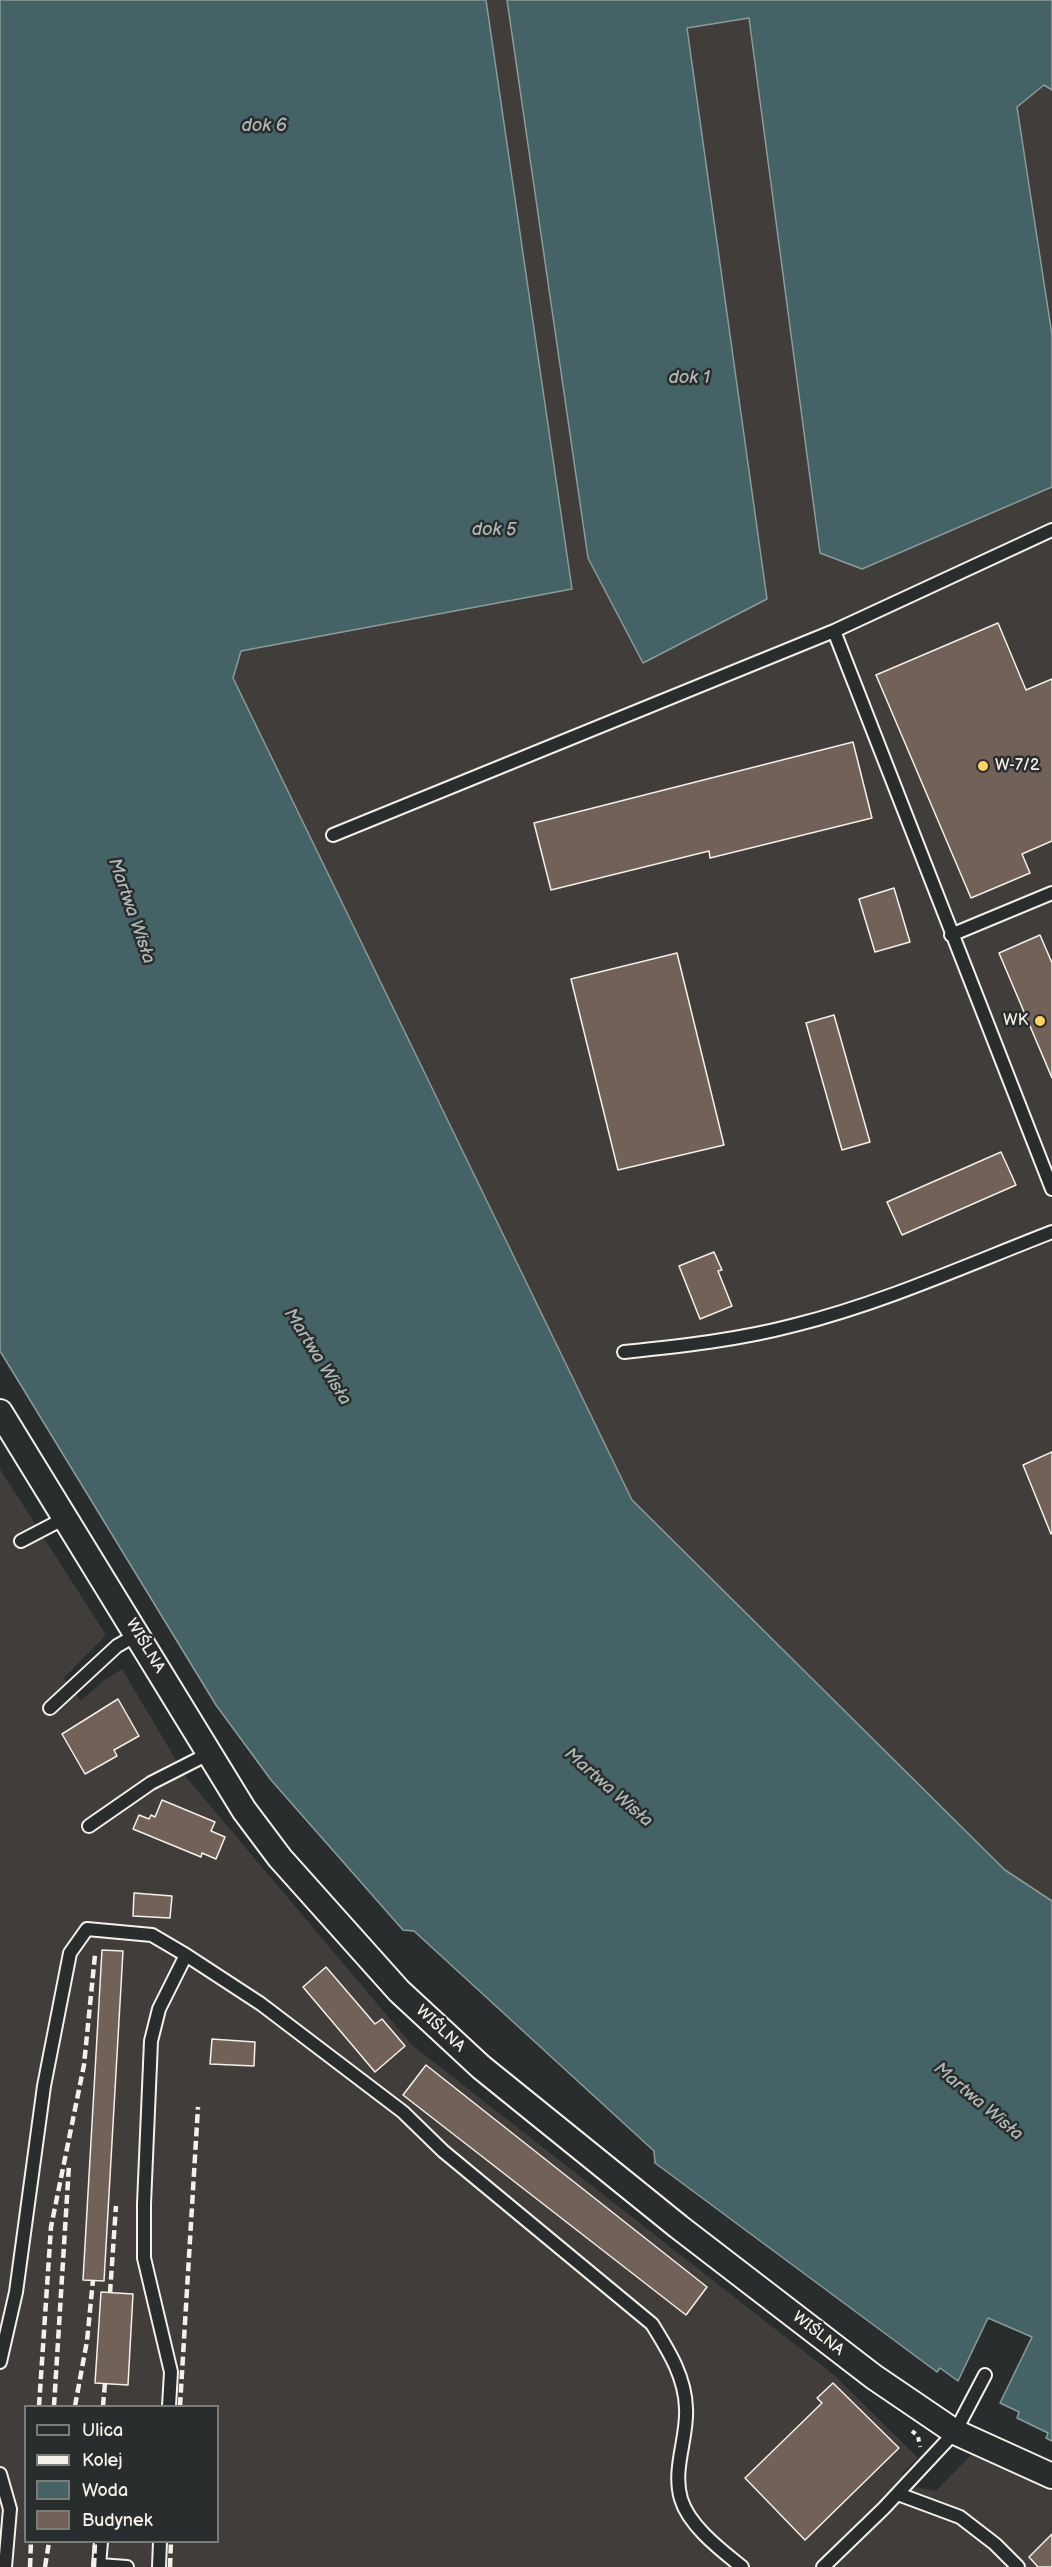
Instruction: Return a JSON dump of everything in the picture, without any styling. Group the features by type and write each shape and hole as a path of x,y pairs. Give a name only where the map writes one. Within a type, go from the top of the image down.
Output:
{"street":[{"name":"WIŚLNA","path":"0,1412 244,1810 280,1858 399,1991 481,2067 679,2227 874,2377 955,2432 1052,2476"}],"lane":[{"path":"333,835 834,631 1052,530"},
{"path":"834,631 1052,1189"},
{"path":"951,935 1052,893"},
{"path":"624,1352 715,1343 796,1325 866,1304 1052,1232"},
{"path":"21,1541 65,1518"},
{"path":"50,1708 117,1646 138,1634"},
{"path":"89,1826 151,1783 210,1753"},
{"path":"0,2362 16,2292 44,2086 70,1953 87,1929 152,1935 261,2004 403,2112 443,2151 652,2324 675,2361 686,2408 679,2470 681,2499 694,2522 742,2567"},
{"path":"169,2405 171,2372 144,2258 144,2204 151,2041 159,2009 186,1955"},
{"path":"823,2567 898,2494 955,2432 985,2375"},
{"path":"0,2474 10,2508 5,2567"},
{"path":"898,2494 960,2517 995,2544 1018,2567"},
{"path":"101,2543 99,2565 127,2567"},
{"path":"159,2567 160,2543"}],"shaded area":[{"path":"486,0 507,0 588,558 767,599 687,28 749,18 820,553 862,569 1052,487 1052,1901 1005,1870 632,1500 233,678 241,651 572,589"},
{"path":"1044,85 1052,90 1052,335 1017,107"},
{"path":"0,1469 106,1635 64,1678 81,1701 103,1681 122,1669 186,1777 412,2045 834,2375 918,2458 902,2474 915,2487 936,2491 971,2455 1052,2491 1052,2567 0,2567"}],"water":[{"path":"0,0 486,0 572,589 241,651 233,678 632,1500 1005,1870 1052,1901 1052,2441 1046,2438 1048,2433 1017,2418 1019,2412 1000,2403 1032,2337 988,2318 958,2381 940,2368 937,2372 655,2163 654,2151 414,1931 403,1930 271,1780 216,1705 0,1351"},
{"name":"dok 1","path":"507,0 1052,0 1052,90 1044,85 1017,107 1052,335 1052,487 862,569 820,553 749,18 687,28 767,599 643,663 588,558"}],"building":[{"name":"W-7/2","path":"998,623 1026,690 1052,679 1052,841 1022,854 1030,873 971,898 876,675"},
{"path":"853,742 872,818 710,858 709,851 551,890 534,823"},
{"path":"894,888 910,942 875,952 859,899"},
{"name":"WK","path":"1040,935 1052,963 1052,1078 999,953"},
{"path":"677,953 724,1145 618,1170 571,979"},
{"path":"834,1015 870,1142 842,1150 806,1023"},
{"path":"1001,1152 1016,1185 902,1235 887,1202"},
{"path":"714,1252 722,1270 718,1271 732,1306 700,1319 679,1266"},
{"path":"1052,1452 1052,1533 1051,1534 1023,1465"},
{"path":"118,1699 139,1736 114,1750 117,1756 85,1774 62,1734"},
{"path":"162,1800 215,1822 211,1831 225,1837 216,1859 202,1853 201,1857 133,1829 139,1815 149,1819 151,1815 155,1817"},
{"path":"134,1893 172,1896 170,1918 133,1916"},
{"path":"102,1950 123,1951 104,2281 83,2280"},
{"path":"326,1967 375,2024 382,2019 405,2046 375,2072 303,1987"},
{"path":"212,2039 255,2042 254,2066 210,2064"},
{"path":"426,2065 707,2287 686,2315 403,2095"},
{"path":"101,2292 133,2294 128,2385 95,2383"},
{"path":"833,2383 899,2448 805,2540 745,2478 822,2403 817,2398"},
{"path":"1052,2534 1052,2567 1038,2567 1029,2557"}],"railway":[{"path":"39,2405 51,2227 84,2065 95,1955"},
{"path":"180,2405 198,2107"},
{"path":"54,2405 69,2165"},
{"path":"110,2293 116,2206"},
{"path":"75,2405 87,2341 93,2280"},
{"path":"103,2405 105,2383"},
{"path":"30,2567 31,2543"},
{"path":"45,2567 49,2543"},
{"path":"94,2567 95,2543"},
{"path":"170,2567 171,2543"}],"place":[{"name":"W-7/2","path":"983,766"},
{"name":"WK","path":"1040,1021"}],"water label":[{"name":"dok 6","path":"264,126"},
{"name":"dok 5","path":"494,530"},
{"name":"Martwa Wisła","path":"131,911"},
{"name":"Martwa Wisła","path":"317,1357"},
{"name":"Martwa Wisła","path":"608,1788"},
{"name":"Martwa Wisła","path":"978,2102"}]}
